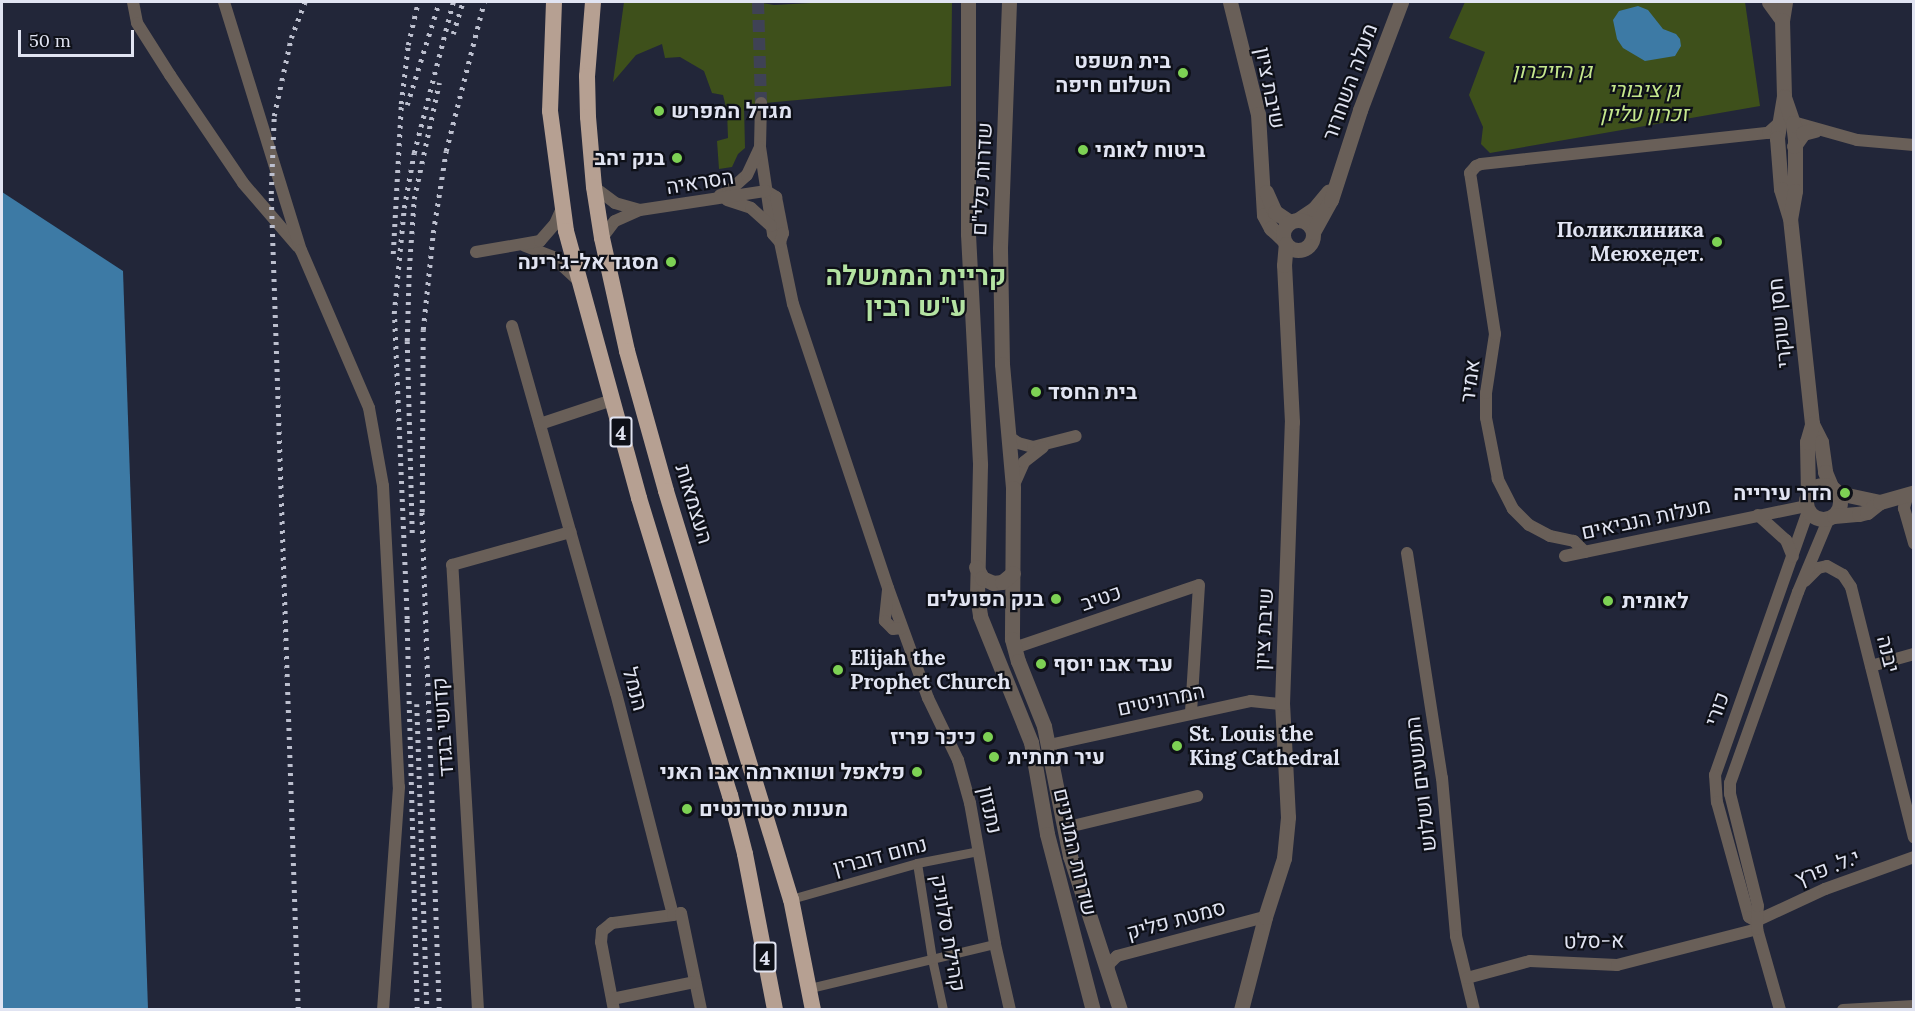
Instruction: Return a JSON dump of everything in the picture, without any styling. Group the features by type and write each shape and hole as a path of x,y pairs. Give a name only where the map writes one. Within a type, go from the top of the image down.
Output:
{"highway":[{"name":"4","path":"554,2 550,111 562,208 579,282 612,400 730,795 745,854 775,1010"},
{"name":"העצמאות","path":"593,2 587,76 594,187 602,238 627,351 668,496 791,899 813,1010"}],"street":[{"path":"133,2 137,23 243,183 301,250"},
{"path":"224,2 301,250 369,408 383,486 399,787 383,1010"},
{"name":"שדרות פלי\"ם","path":"968,2 968,234 980,465 976,567"},
{"name":"שדרות פלי\"ם","path":"1010,2 1000,249 1002,364 1013,488 1013,573"},
{"name":"שיבת ציון","path":"1230,2 1258,114 1263,207 1267,222 1285,241 1292,422 1282,704 1288,817 1284,858 1264,917 1241,1010"},
{"name":"מעלה השחרור","path":"1313,232 1331,200 1360,110 1401,2"},
{"path":"1769,2 1782,21"},
{"name":"חסן שוקרי","path":"1785,2 1782,21 1784,119 1781,189 1790,218 1812,424 1821,442 1825,472 1834,490"},
{"name":"נתנזון","path":"761,103 760,147 783,233 780,242"},
{"path":"1784,119 1815,130 1883,144 1914,145"},
{"name":"חסן שוקרי","path":"1784,119 1794,146 1795,191 1790,218"},
{"name":"אמיר","path":"1585,552 1574,541 1539,531 1520,518 1502,490 1486,418 1486,393 1495,334 1469,182 1473,169 1481,164 1768,133 1784,119"},
{"path":"1794,146 1803,134 1815,130"},
{"path":"705,200 728,192 737,184 753,166 760,147"},
{"name":"מעלה השחרור","path":"1295,220 1314,209 1339,177"},
{"name":"שיבת ציון","path":"1262,183 1275,212 1295,220"},
{"name":"הסראיה","path":"594,187 615,203 640,210"},
{"name":"הסראיה","path":"602,238 615,220 640,210 705,200 771,194"},
{"name":"נתנזון","path":"771,194 771,226 780,242 793,304 888,588 885,621 893,629 902,628 928,698 958,760 1010,1010"},
{"path":"705,200 737,201 759,214 771,226"},
{"path":"476,252 525,246 547,236 562,208"},
{"path":"1295,220 1309,223 1313,232 1312,242 1304,249 1294,249 1285,241 1284,229 1295,220"},
{"path":"525,246 553,257 579,282"},
{"name":"הנמל","path":"512,326 616,693 673,915"},
{"path":"540,424 612,400"},
{"name":"חסן שוקרי","path":"1808,504 1807,442 1812,424"},
{"path":"1008,436 1027,447 1044,446 1076,436"},
{"path":"1013,488 1024,462 1044,446"},
{"path":"1880,502 1816,486 1808,504 1820,519 1858,514 1880,502 1911,493"},
{"path":"1831,517 1839,507 1834,490"},
{"path":"1911,493 1904,508 1914,544"},
{"name":"מעלות הנביאים","path":"1565,556 1808,504"},
{"name":"כורי","path":"1757,925 1749,917 1717,802 1715,775 1794,557 1808,504"},
{"path":"1758,515 1786,540 1794,557"},
{"name":"כורי","path":"1780,1010 1757,925 1758,906 1730,794 1730,783 1798,592 1831,517"},
{"name":"קדושי בגדד","path":"478,1010 452,565 570,532"},
{"name":"התשעים ושלוש","path":"1407,553 1442,778 1456,936 1474,1010"},
{"name":"יבנה","path":"1798,592 1810,575 1818,568 1827,566 1843,575 1851,587 1914,837"},
{"path":"976,567 982,578 993,583 1002,582 1013,573"},
{"name":"שדרות המגינים","path":"976,567 980,616 1031,742 1047,834 1093,1010"},
{"name":"שדרות המגינים","path":"1013,573 1011,610 1014,648 1049,745 1070,856 1120,1010"},
{"name":"כטיב","path":"1014,648 1199,585 1191,712"},
{"path":"1871,666 1914,654"},
{"name":"המרוניטים","path":"1049,745 1191,712 1251,701 1282,704"},
{"path":"1064,828 1197,796"},
{"name":"נחום דוברין","path":"791,899 917,863 978,851"},
{"name":"י.ל. פרץ","path":"1757,925 1825,889 1914,857"},
{"name":"קהילת סלוניק","path":"917,863 943,1010"},
{"path":"696,981 613,1004 600,942 602,931 612,923 681,913 696,981 701,1010"},
{"name":"סמטת פליק","path":"1108,972 1109,964 1117,956 1264,917"},
{"name":"א-סלט","path":"1467,978 1530,961 1617,964 1757,925"},
{"path":"810,988 995,944"},
{"path":"1842,1010 1914,1006"}],"green space":[{"path":"624,2 756,2 774,5 829,2 952,2 951,86 744,105 745,148 738,154 732,167 719,169 717,141 728,138 727,111 723,95 712,93 704,71 680,57 665,58 662,44 636,55 613,82"},
{"name":"גן הזיכרון","path":"1465,2 1745,2 1760,106 1490,153 1481,144 1483,127 1469,95 1485,52 1449,38"}],"water":[{"path":"1638,6 1648,10 1663,29 1676,34 1680,39 1681,46 1675,56 1645,61 1623,48 1617,39 1613,20 1619,11"},
{"path":"2,192 123,271 148,1009 2,1009"}],"tunnel":[{"path":"758,2 761,103"}],"railway":[{"path":"298,1010 271,194 274,116 291,38 305,2"},
{"path":"393,254 401,104 408,45 418,2"},
{"path":"407,105 439,2"},
{"path":"417,1010 407,619 394,314 404,208 414,153 453,2"},
{"path":"453,34 463,2"},
{"path":"439,1010 422,512 423,330 433,233 446,151 484,2"},
{"path":"412,533 407,341 409,270 414,199 439,83"},
{"path":"417,704 427,1010"}],"place":[{"name":"בית משפט השלום חיפה","path":"1183,73"},
{"name":"מגדל המפרש","path":"659,111"},
{"name":"ביטוח לאומי","path":"1083,150"},
{"name":"בנק יהב","path":"677,158"},
{"name":"Поликлиника Меюхедет.","path":"1717,242"},
{"name":"מסגד אל-ג'רינה","path":"671,262"},
{"name":"בית החסד","path":"1036,392"},
{"name":"הדר עירייה","path":"1845,493"},
{"name":"בנק הפועלים","path":"1056,599"},
{"name":"לאומית","path":"1608,601"},
{"name":"עבד אבו יוסף","path":"1041,664"},
{"name":"Elijah the Prophet Church","path":"838,670"},
{"name":"כיכר פריז","path":"988,737"},
{"name":"St. Louis the King Cathedral","path":"1177,746"},
{"name":"עיר תחתית","path":"994,757"},
{"name":"פלאפל ושווארמה אבו האני","path":"917,772"},
{"name":"מענות סטודנטים","path":"687,809"}],"district":[{"name":"קריית הממשלה ע\"ש רבין","path":"916,290"}],"park label":[{"name":"גן ציבורי זכרון עליון","path":"1644,102"}]}
